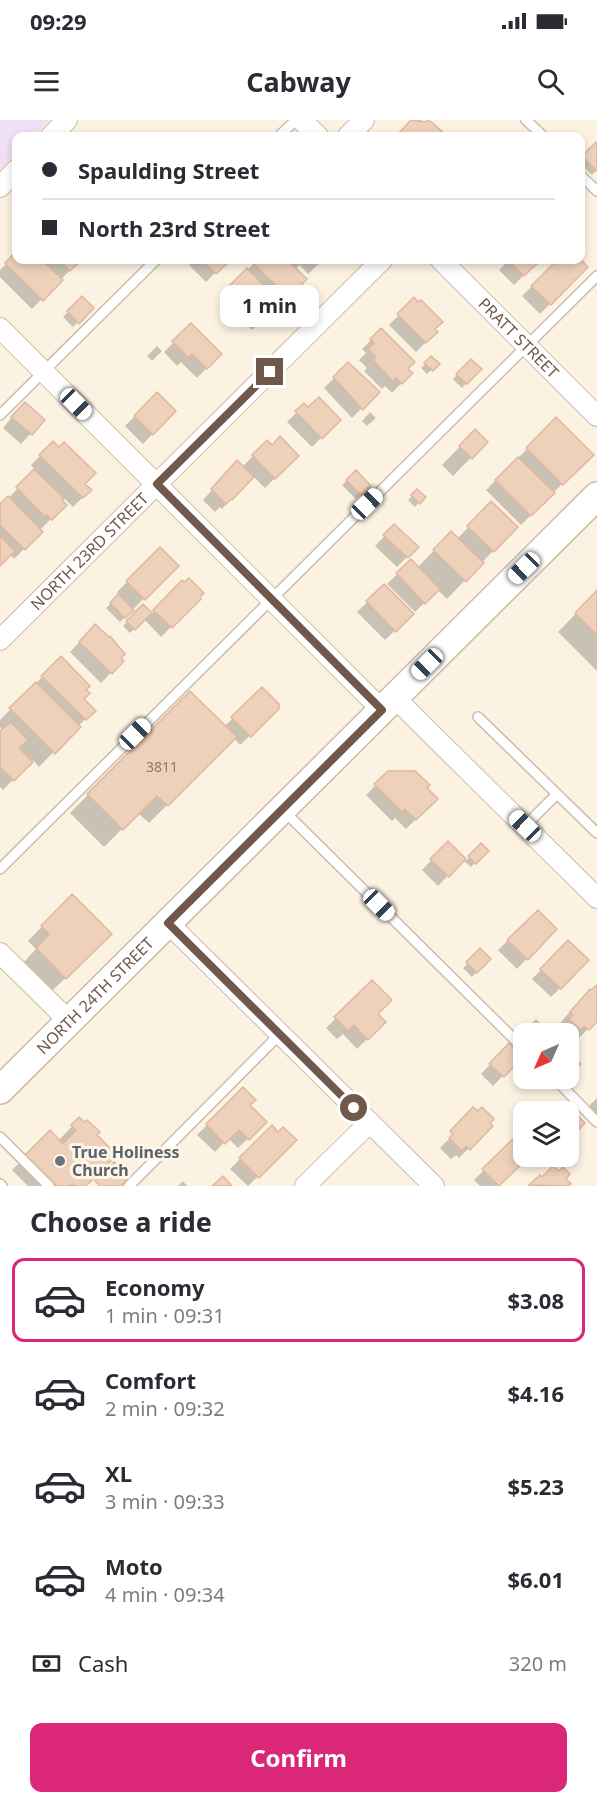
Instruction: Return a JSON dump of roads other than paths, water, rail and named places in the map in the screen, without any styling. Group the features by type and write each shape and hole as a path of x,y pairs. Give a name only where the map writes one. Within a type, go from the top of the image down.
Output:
{"main road":[{"name":"NORTH 24TH STREET","path":"0,1090 597,496"}],"street":[{"path":"55,132 67,120"},
{"path":"301,120 314,132"},
{"path":"352,132 364,120"},
{"path":"0,187 12,174"},
{"name":"NORTH 23RD STREET","path":"0,640 378,264"},
{"name":"PRATT STREET","path":"445,264 597,416"},
{"path":"0,328 271,599 525,826 597,898"},
{"path":"168,923 434,1186"},
{"path":"0,953 69,1021"},
{"path":"305,1186 369,1122"}],"lane":[{"path":"283,132 296,120"},
{"path":"526,120 539,132"},
{"path":"585,180 597,191"},
{"path":"0,415 152,264"},
{"path":"0,868 597,276"},
{"path":"478,717 597,833"},
{"path":"525,826 557,795"},
{"path":"282,809 513,1038"},
{"path":"129,1186 280,1034"},
{"path":"565,1089 597,1122"},
{"path":"0,1137 49,1186"}],"place":[{"name":"True Holiness Church","path":"60,1161"}]}
